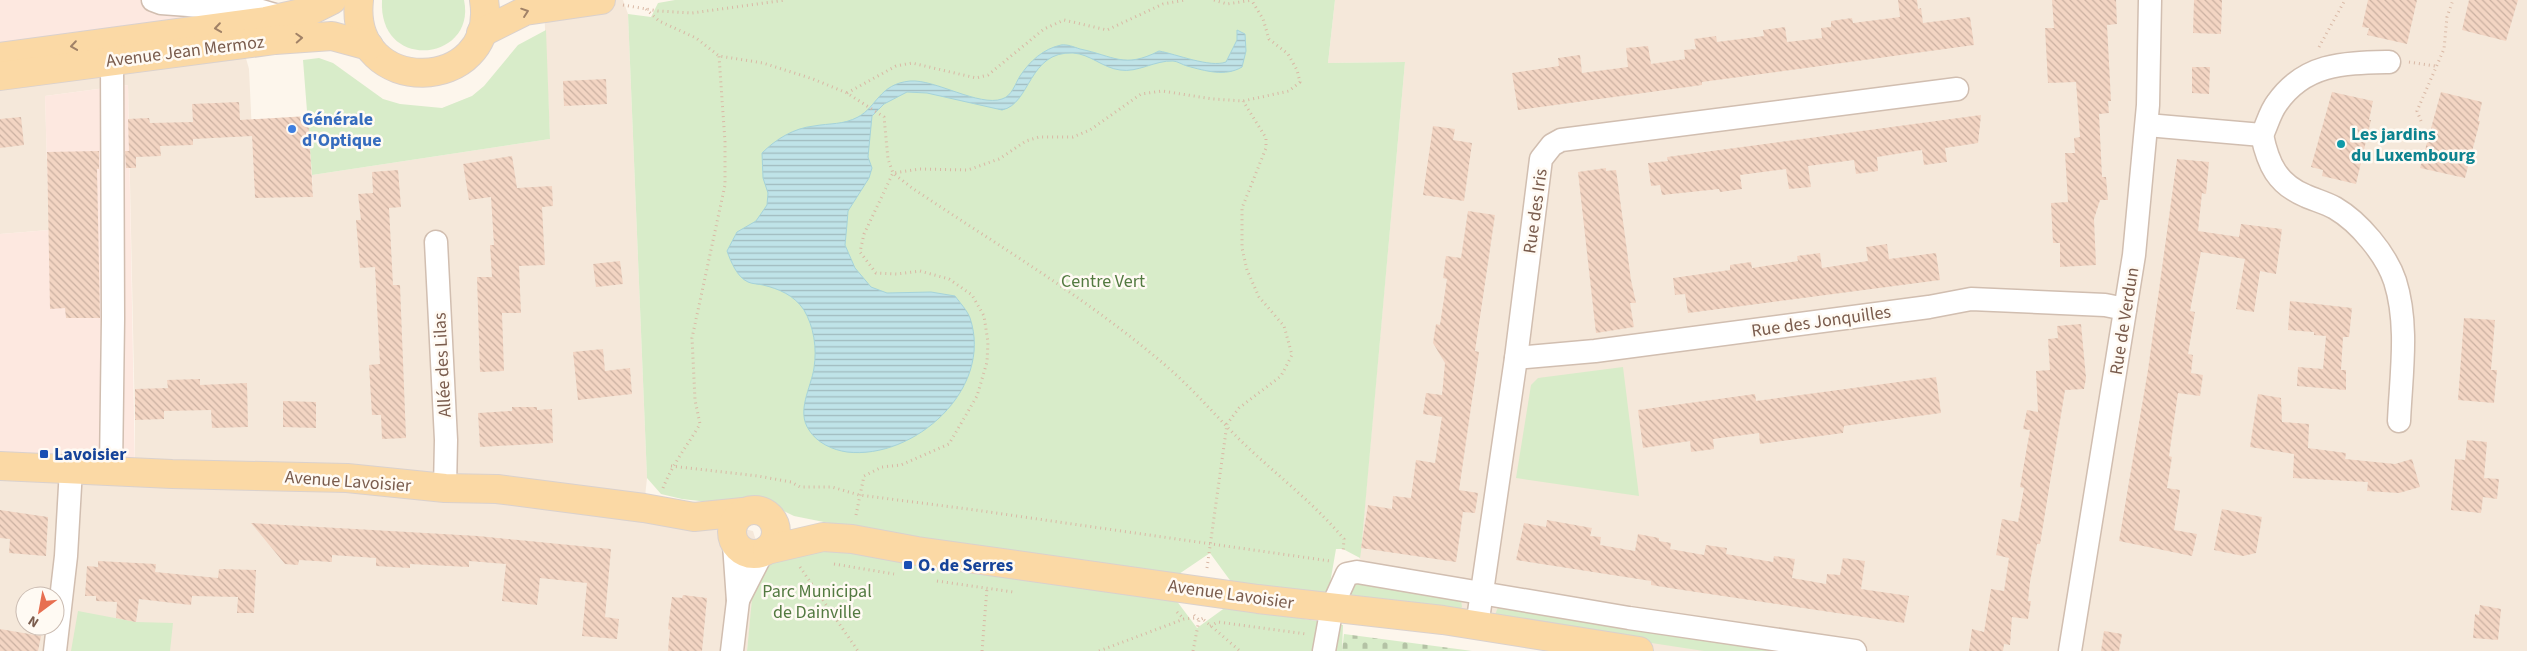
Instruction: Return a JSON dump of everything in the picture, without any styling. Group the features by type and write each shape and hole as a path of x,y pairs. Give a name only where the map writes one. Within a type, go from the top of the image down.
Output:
{"main road":[{"name":"Avenue Jean Mermoz","path":"0,57 213,29 310,11 332,0"},
{"path":"359,0 360,23 369,46 389,65 402,71 429,74 443,71 461,61 475,46 485,20 484,0"},
{"path":"481,34 525,11 601,0"},
{"name":"Avenue Jean Mermoz","path":"0,76 266,41 332,36 369,46"},
{"name":"Avenue Lavoisier","path":"0,466 347,478 445,488 497,489 644,508 694,517 755,514 823,537 852,539 917,550 1477,626 1639,651"},
{"path":"755,514 775,526 776,532 772,545 764,552 746,553 734,542 732,528 755,514"},
{"name":"Avenue Lavoisier","path":"694,517 734,542"},
{"name":"Avenue Lavoisier","path":"764,552 823,537"}],"street":[{"path":"153,0 161,3 258,10 281,17"},
{"name":"Rue de Verdun","path":"2068,647 2078,606 2134,255 2147,125 2150,0"},
{"path":"111,470 113,319 112,60"},
{"path":"2388,62 2338,65 2315,70 2302,77 2276,104 2262,135 2267,158 2281,181 2297,192 2335,208 2360,229 2384,259 2394,279 2404,328 2399,421"},
{"name":"Rue des Iris","path":"1477,626 1516,358 1541,160 1552,145 1561,140 1957,89"},
{"path":"2147,125 2262,135"},
{"name":"Allée des Lilas","path":"436,242 446,440 445,488"},
{"name":"Rue des Jonquilles","path":"1516,358 1595,351 1919,308 1971,299 2105,305 2125,309"},
{"path":"55,651 66,556 71,469"},
{"path":"732,651 738,601 734,542"},
{"path":"738,601 764,552"},
{"path":"1326,644 1332,607 1347,574 1358,572 1481,594 1855,651"}],"path":[{"path":"786,0 692,13 646,9 659,21 696,38 719,56 763,63 813,79 846,93 884,117 888,159 893,173 912,188 1092,307 1166,365 1227,424 1239,439 1330,522 1344,539 1347,574"},
{"path":"846,93 896,66 912,63 976,78 988,75 1044,29 1064,20 1107,30 1163,4 1185,0"},
{"path":"893,173 920,169 968,170 999,159 1026,141 1039,137 1074,137 1090,130 1141,94 1162,91 1213,99 1243,101 1289,91 1300,82 1297,70 1288,54 1269,39 1263,20 1253,0 1227,4 1214,0"},
{"path":"2315,70 2322,39 2345,0"},
{"path":"2421,121 2417,111 2444,49 2447,17 2453,0"},
{"path":"719,56 725,142 725,185 692,338 695,400 700,424 684,453 671,466 758,476 791,482 800,488 832,487 859,495 968,508 1333,562 1347,574"},
{"path":"1211,545 1227,424 1239,408 1281,376 1292,355 1284,326 1259,297 1246,270 1240,226 1242,208 1266,148 1266,138 1243,101"},
{"path":"859,495 864,476 882,468 901,465 949,444 977,396 987,362 988,342 984,316 972,295 949,279 920,271 897,274 876,273 860,252 864,234 893,173"},
{"path":"798,564 820,599 840,623 858,651"},
{"path":"982,651 987,588"},
{"path":"1100,651 1184,620 1195,618"},
{"path":"1193,651 1201,620 1240,651"},
{"path":"1210,626 1218,622 1326,644"}],"shaded area":[{"path":"0,0 223,0 240,37 0,67"},
{"path":"601,0 623,0 628,14 647,478 644,507 753,531 763,564 754,588 747,651 0,651 0,466 135,472 135,424 128,85 45,96 49,230 0,234 0,67 240,37 249,69 255,198 313,197 312,175 550,139 544,7"},
{"path":"1335,0 2527,0 2527,651 1639,651 1355,594 1361,548 1405,62 1328,63"},
{"path":"128,85 135,473 0,466 0,234 49,230 45,96"}],"green space":[{"path":"382,0 464,0 464,21 456,36 443,46 426,50 410,48 395,39 385,23"},
{"name":"Centre Vert","path":"675,0 1335,0 1328,63 1405,62 1360,558 1343,549 1336,549 1328,595 1232,583 1210,553 1176,576 854,528 794,516 759,499 726,504 682,499 661,494 647,478 628,14 651,17 658,3"},
{"path":"546,30 550,139 312,175 303,60 319,58 333,63 383,99 400,104 442,108 472,96 484,86 518,45"},
{"path":"1623,367 1639,496 1516,478 1531,385 1538,378"},
{"name":"Parc Municipal de Dainville","path":"808,550 850,553 1176,600 1197,628 1226,607 1343,625 1342,651 747,651 753,588 763,564"},
{"path":"1352,583 1461,600 1462,607 1460,609 1350,596 1348,590"},
{"path":"1498,607 1797,651 1704,651 1599,635 1495,615"},
{"path":"78,611 136,622 173,623 170,651 71,651"},
{"path":"1344,634 1465,650 1472,651 1342,651"}],"water":[{"path":"1237,30 1245,34 1246,51 1242,67 1229,72 1208,71 1173,61 1160,62 1133,70 1120,70 1073,53 1058,55 1047,60 1038,69 1012,106 1002,110 927,93 907,92 884,104 872,116 868,157 872,168 869,178 848,211 845,245 855,268 871,287 887,293 931,292 955,296 970,318 974,344 970,370 959,394 943,415 922,432 898,444 873,451 847,452 836,450 812,435 805,423 804,407 815,360 815,345 810,323 804,310 796,300 786,293 775,288 744,280 735,269 727,251 737,232 756,221 767,205 768,193 763,178 762,153 779,139 799,129 842,123 858,117 870,108 891,86 900,83 920,82 981,99 1002,99 1011,93 1028,65 1048,49 1054,47 1068,45 1128,60 1137,59 1159,51 1202,62 1219,63 1226,62 1237,40"}],"building":[{"path":"1898,0 1917,0 1918,9 1921,8 1923,23 1970,17 1974,45 1702,82 1702,85 1518,110 1512,73 1559,66 1558,58 1580,55 1582,73 1628,67 1626,48 1648,46 1651,64 1685,59 1684,50 1696,49 1694,39 1716,36 1717,42 1764,36 1763,30 1785,27 1787,42 1822,38 1821,28 1831,27 1831,21 1852,18 1853,23 1900,17"},
{"path":"2052,0 2116,0 2117,24 2107,25 2111,101 2108,101 2109,113 2099,114 2102,177 2106,177 2108,200 2100,200 2094,219 2096,265 2060,267 2060,243 2053,243 2051,203 2068,202 2065,153 2075,153 2074,138 2080,137 2076,82 2048,83 2045,28 2054,28"},
{"path":"2194,0 2222,0 2221,34 2193,33"},
{"path":"2368,0 2417,0 2407,44 2367,35 2369,28 2362,27"},
{"path":"2469,0 2518,0 2506,41 2462,30"},
{"path":"2192,67 2210,67 2209,94 2192,93"},
{"path":"606,79 607,104 564,106 563,81"},
{"name":"Les jardins du Luxembourg","path":"2332,92 2373,101 2369,120 2371,120 2356,184 2322,176 2323,170 2311,167"},
{"path":"2441,92 2482,102 2478,121 2480,121 2465,178 2420,168"},
{"path":"239,102 240,120 308,116 313,197 255,198 252,136 193,139 193,145 160,146 161,156 136,157 136,168 126,168 125,151 129,151 128,119 149,118 150,123 193,122 192,104"},
{"path":"1981,115 1978,143 1945,148 1947,162 1924,165 1922,150 1877,157 1878,171 1856,174 1854,160 1808,166 1811,187 1789,189 1786,169 1740,175 1742,189 1720,192 1719,189 1662,195 1660,185 1651,186 1648,163 1668,161 1667,157"},
{"path":"21,117 24,145 0,148 0,119"},
{"path":"1433,126 1455,129 1453,140 1472,143 1464,201 1423,195"},
{"path":"99,151 99,169 97,169 100,318 66,318 65,308 50,309 47,152"},
{"path":"512,156 517,188 552,186 553,206 542,207 545,265 519,266 521,313 502,313 504,371 480,372 477,277 492,277 490,245 494,245 491,197 469,200 463,164"},
{"path":"2177,159 2209,162 2206,194 2202,193 2198,231 2239,237 2241,224 2282,229 2276,274 2260,271 2254,312 2236,309 2245,259 2201,252 2190,311 2195,312 2188,354 2193,355 2191,373 2203,375 2200,396 2178,393 2169,456 2172,457 2167,488 2180,490 2174,530 2197,534 2192,556 2119,541 2148,370"},
{"path":"1606,168 1606,171 1616,170 1631,280 1636,303 1630,303 1634,327 1596,333 1578,172"},
{"path":"398,170 401,207 389,208 393,285 400,285 406,438 382,439 381,415 372,415 369,365 380,364 375,267 360,268 356,220 361,220 358,194 373,193 372,172"},
{"path":"1468,211 1495,215 1475,351 1479,352 1459,490 1478,493 1475,513 1463,512 1456,562 1361,548 1368,505 1392,509 1393,496 1411,498 1416,460 1435,463 1442,417 1423,414 1426,393 1442,395 1445,363 1433,343 1436,324 1440,325 1447,279 1443,278 1446,256 1461,258"},
{"path":"1887,244 1889,259 1936,253 1940,280 1688,313 1685,294 1675,295 1673,278 1730,270 1730,265 1751,262 1752,268 1798,261 1797,256 1820,253 1822,268 1868,261 1866,247"},
{"path":"620,261 623,284 596,287 593,264"},
{"path":"2290,301 2352,308 2349,337 2343,337 2341,370 2346,370 2346,390 2297,386 2298,367 2323,369 2326,336 2314,335 2314,332 2288,330"},
{"path":"2464,318 2495,320 2491,370 2497,370 2494,403 2458,400"},
{"path":"2081,324 2086,378 2084,389 2065,390 2040,544 2037,544 2030,582 2028,601 2031,601 2028,619 2012,617 2010,645 2004,644 2003,651 1969,651 1972,629 1984,632 1991,589 2004,591 2009,558 1996,555 2002,519 2018,522 2024,488 2020,487 2030,430 2023,429 2027,410 2038,412 2036,371 2050,370 2048,339 2058,338 2057,326"},
{"path":"603,349 605,371 630,368 632,394 578,400 573,352"},
{"path":"1936,377 1941,413 1844,426 1843,433 1760,444 1759,433 1713,439 1714,449 1691,452 1690,441 1643,448 1638,410 1755,394 1756,401"},
{"path":"200,379 200,385 247,383 248,427 212,428 211,410 164,411 164,419 135,420 135,389 168,388 167,380"},
{"path":"2258,394 2281,398 2282,422 2309,424 2308,448 2346,453 2345,459 2395,464 2412,459 2420,487 2399,493 2367,491 2368,482 2293,478 2294,454 2250,447"},
{"path":"283,401 316,402 316,428 283,427"},
{"path":"512,407 537,407 537,410 552,409 553,443 480,447 478,413 512,411"},
{"path":"2467,440 2487,442 2484,478 2499,479 2497,499 2483,497 2481,513 2451,510 2455,459 2465,460"},
{"path":"2222,509 2262,517 2256,553 2243,556 2214,550"},
{"path":"0,510 48,517 46,556 9,553 10,539 0,538"},
{"path":"1547,520 1592,528 1590,536 1601,537 1600,545 1635,551 1638,534 1659,538 1659,541 1671,543 1670,549 1704,555 1706,545 1727,548 1726,554 1773,562 1774,556 1795,559 1792,578 1826,584 1827,574 1840,575 1843,558 1865,561 1861,589 1909,596 1904,623 1651,585 1651,581 1516,560 1524,523 1546,527"},
{"path":"251,523 478,536 611,549 605,617 619,619 617,639 582,636 587,583 540,578 537,605 502,601 506,564 469,561 469,567 410,564 410,568 376,566 376,558 332,555 332,562 299,560 298,565 285,564"},
{"path":"98,561 156,564 155,572 218,578 219,569 256,570 254,613 237,613 238,597 192,596 191,605 139,599 136,622 116,618 117,602 96,601 96,596 85,596 87,566 98,567"},
{"path":"683,595 707,598 702,651 668,651 670,630 668,629 672,597 682,598"},
{"path":"2480,605 2501,609 2498,640 2473,638 2475,614 2479,615"},
{"path":"0,629 15,632 15,636 41,636 38,651 0,651"},
{"path":"2104,631 2122,634 2119,651 2101,651"}],"place":[{"name":"Générale d'Optique","path":"292,129"},
{"name":"Les jardins du Luxembourg","path":"2341,144"},
{"name":"Lavoisier","path":"44,454"},
{"name":"O. de Serres","path":"908,565"}]}
